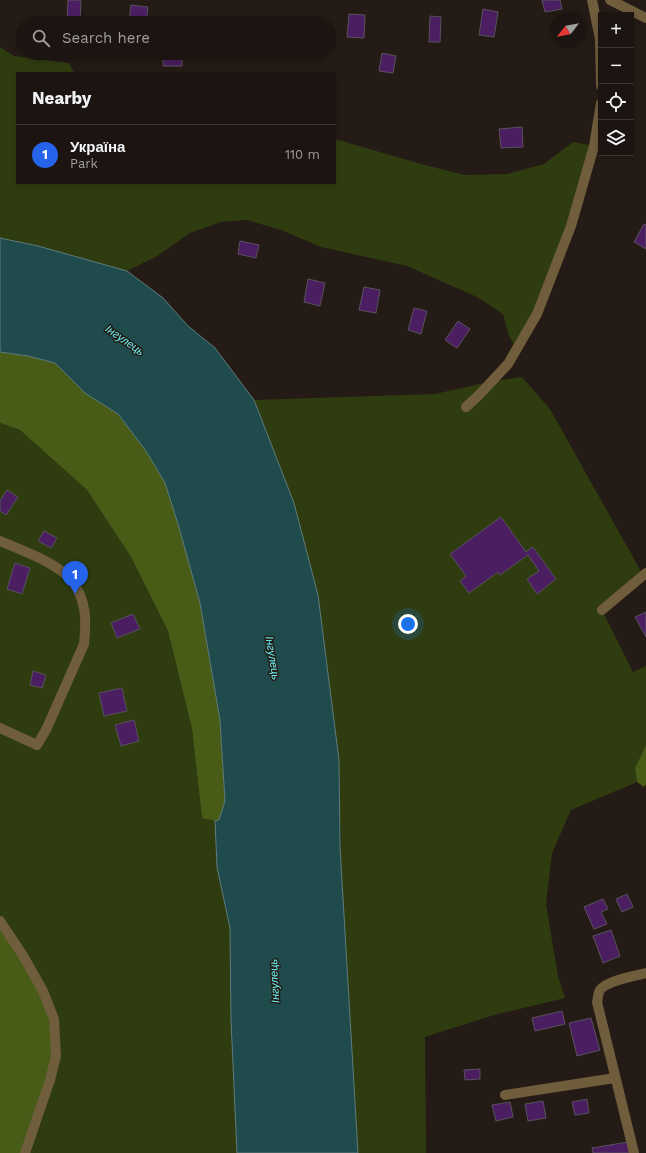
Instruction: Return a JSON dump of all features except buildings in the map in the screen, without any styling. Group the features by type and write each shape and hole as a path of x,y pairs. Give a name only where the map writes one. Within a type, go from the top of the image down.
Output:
{"street":[{"path":"592,0 600,39 601,84"},
{"path":"610,0 646,18"},
{"path":"466,407 508,364 537,314 571,226 594,146 598,120"},
{"path":"0,541 55,567 70,578 78,591 84,606 86,618 84,644 46,730 37,745 0,728"},
{"path":"602,610 646,573"},
{"path":"0,921 22,954 43,991 54,1019 56,1056 50,1080 25,1153"},
{"path":"634,1153 597,1002 600,990 608,984 646,973"},
{"path":"505,1095 615,1078"}],"green space":[{"path":"0,47 16,56 16,60 45,60 69,63 74,72 16,72 16,184 336,184 336,139 465,175 507,174 544,164 573,142 594,146 571,226 517,349 509,336 503,314 477,297 407,266 321,247 281,230 247,220 221,222 190,233 157,256 127,271 38,246 0,238"},
{"path":"0,352 28,356 55,363 85,393 118,414 146,451 165,483 200,603 220,720 225,801 219,820 215,821 202,818 192,729 168,631 131,557 87,490 20,430 0,423"},
{"path":"522,377 550,409 643,575 602,610 633,672 646,666 646,745 635,768 637,782 571,810 552,853 546,904 558,976 565,998 494,1015 425,1037 426,1153 346,1153 339,760 318,595 254,400 435,394 493,381"},
{"path":"0,423 20,430 87,490 131,557 168,631 192,729 202,818 215,821 216,853 274,1153 25,1153 0,921"},
{"path":"646,745 646,784 644,787 637,782 635,768"},
{"path":"0,921 43,991 56,1056 25,1153 0,1153"}],"water":[{"name":"Інгулець","path":"0,238 38,246 127,271 163,298 188,326 215,348 254,400 294,503 318,595 339,760 340,847 358,1153 237,1153 231,1020 230,928 217,867 215,821 219,820 225,801 220,720 200,603 165,483 146,451 118,414 85,393 55,363 28,356 0,352"}],"place":[{"name":"Україна","path":"75,594"}]}
